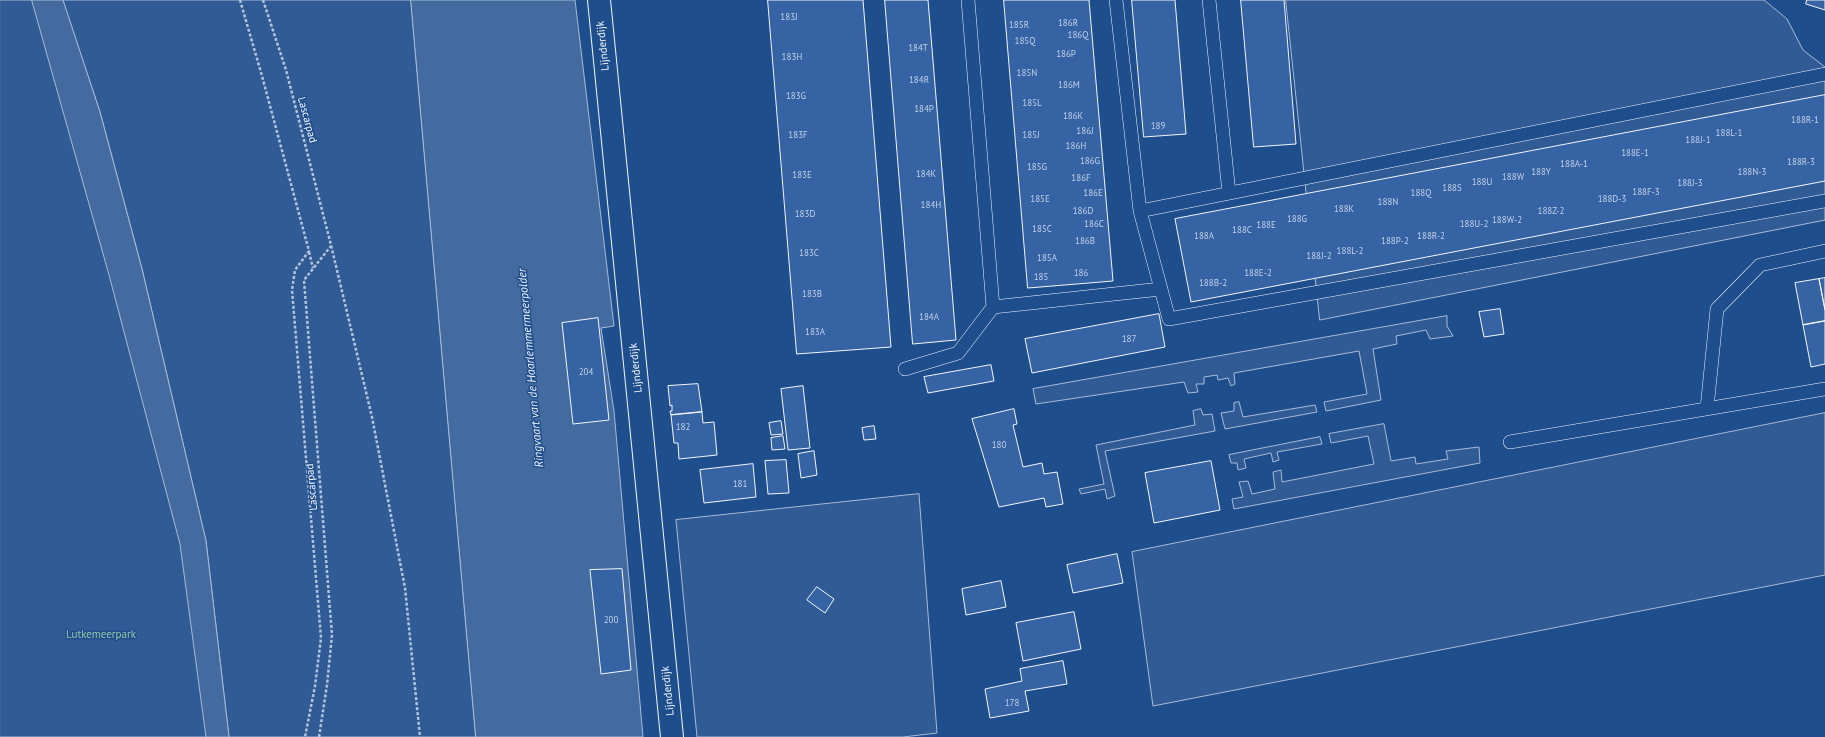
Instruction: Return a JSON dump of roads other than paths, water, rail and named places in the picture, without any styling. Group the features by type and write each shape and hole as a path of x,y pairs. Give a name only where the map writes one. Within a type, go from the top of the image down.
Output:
{"street":[{"name":"Lijnderdijk","path":"599,0 672,737"}],"lane":[{"path":"905,369 958,353 993,307 968,0"},
{"path":"1116,0 1140,211 1169,319 1825,201"},
{"path":"1209,0 1229,193"},
{"path":"1140,211 1825,74"},
{"path":"1707,408 1717,309 1760,265 1825,251"},
{"path":"993,307 1161,289"},
{"path":"1510,442 1825,389"}],"water":[{"path":"32,0 63,0 100,112 142,269 206,541 229,737 206,737 180,544 109,275"},
{"name":"Ringvaart van de Haarlemmermeerpolder","path":"411,0 575,0 614,326 601,328 614,411 643,737 476,737"}],"park label":[{"name":"Lutkemeerpark","path":"101,635"}]}
